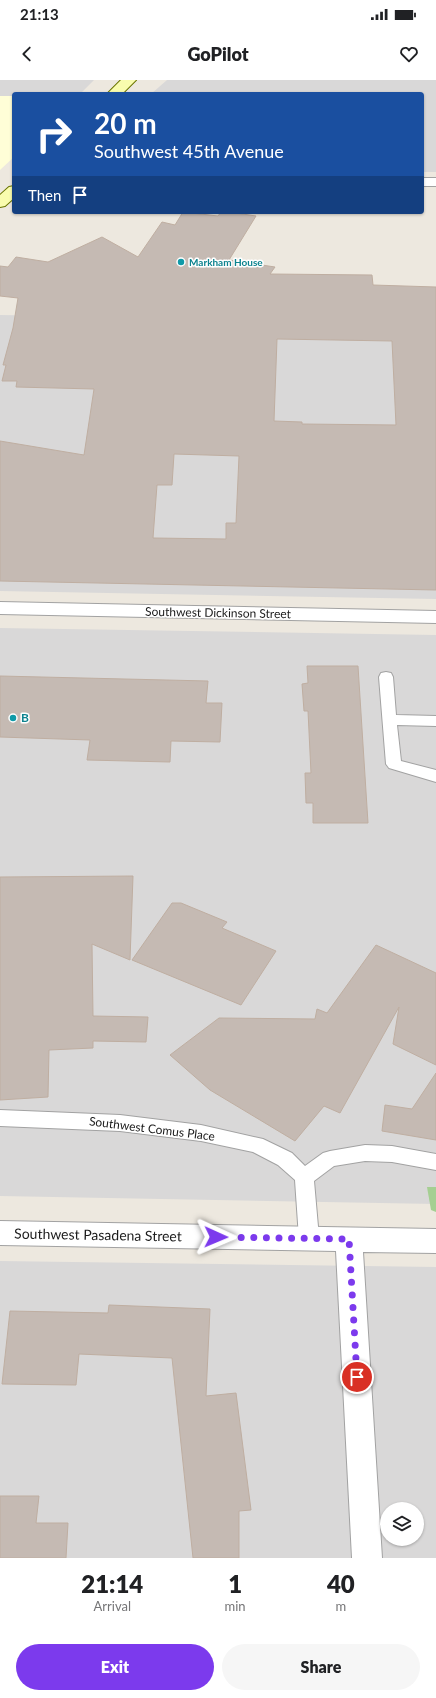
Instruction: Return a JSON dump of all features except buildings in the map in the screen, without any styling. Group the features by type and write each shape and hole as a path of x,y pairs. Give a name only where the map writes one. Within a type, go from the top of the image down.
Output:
{"main road":[{"path":"116,92 129,80"},
{"path":"0,203 12,192"}],"street":[{"path":"424,182 436,182"},
{"name":"Southwest Dickinson Street","path":"0,608 436,618"},
{"name":"Southwest Pasadena Street","path":"0,1233 436,1241"},
{"path":"349,1239 367,1558"}],"lane":[{"path":"386,677 394,764 436,776"},
{"path":"389,720 436,721"},
{"name":"Southwest Comus Place","path":"0,1118 120,1123 201,1133 256,1145 285,1159 304,1177"},
{"path":"309,1238 304,1177 330,1159 365,1153 392,1154 436,1162"}],"shaded area":[{"path":"0,80 94,80 82,92 12,92 12,96 0,96"},
{"path":"167,80 436,80 436,172 424,172 424,92 153,92"},
{"path":"0,96 12,96 12,159 0,170"},
{"path":"0,315 436,322 436,599 0,591"},
{"path":"0,628 436,635 436,1204 0,1196"},
{"path":"0,1261 436,1267 436,1558 0,1558"}],"green space":[{"path":"427,1187 436,1187 436,1212 431,1210"}],"place":[{"name":"Markham House","path":"181,262"},
{"name":"B","path":"13,718"}],"route":[{"path":"216,1237 349,1239 357,1377"}]}
